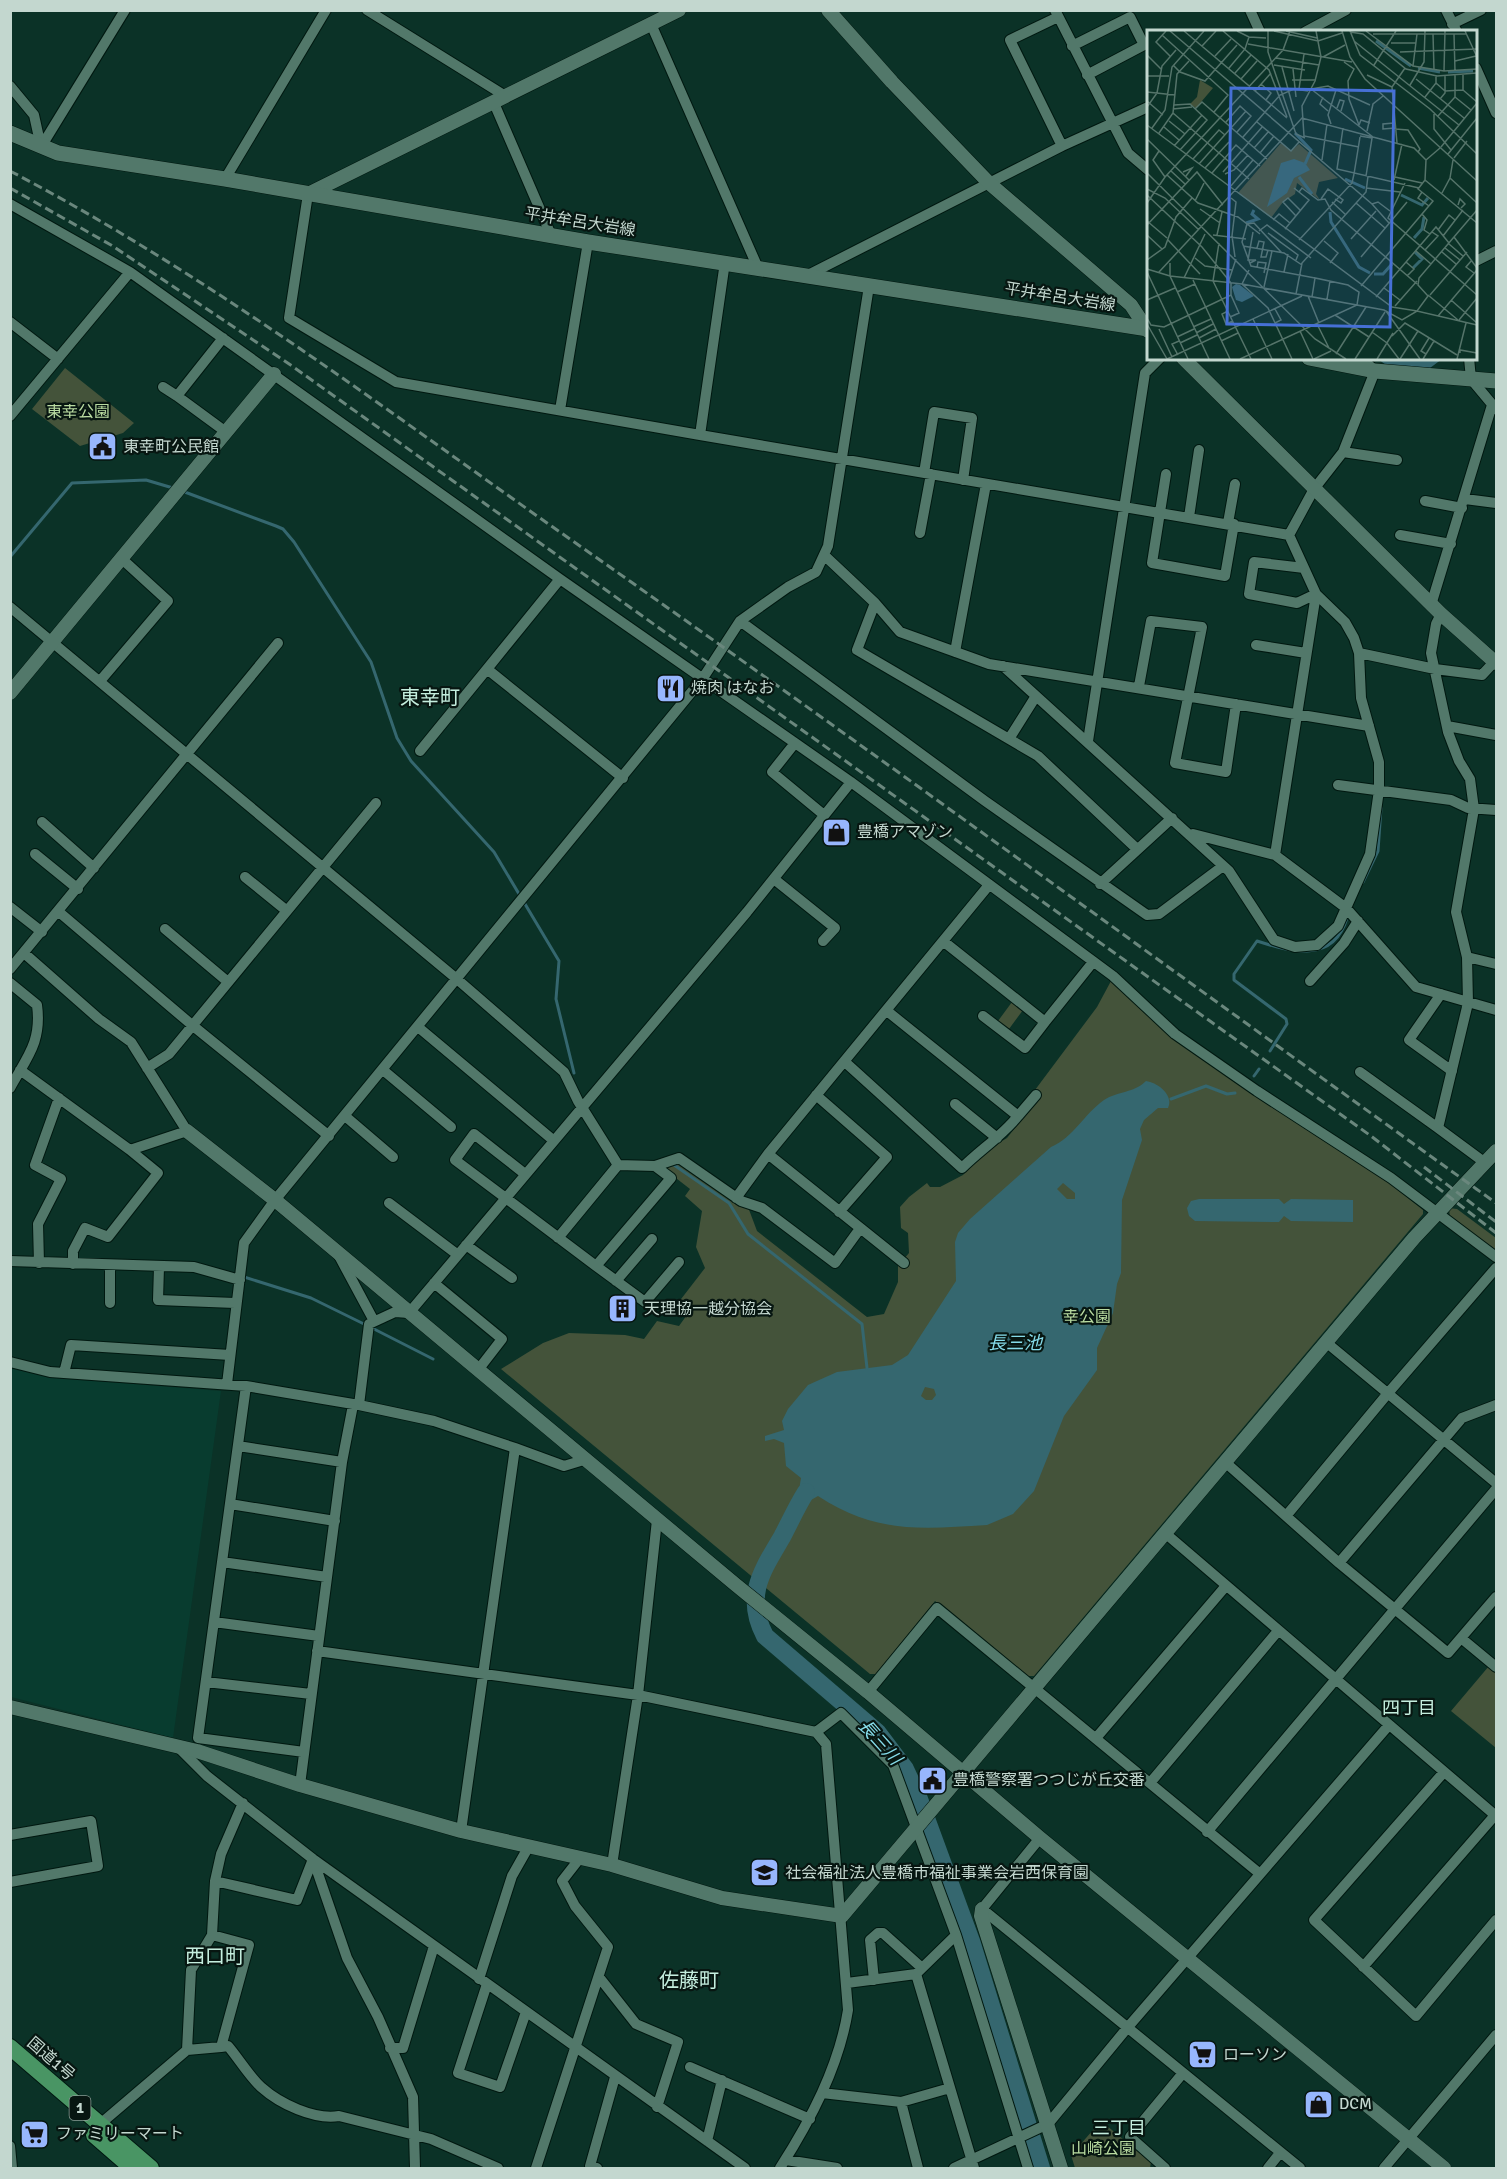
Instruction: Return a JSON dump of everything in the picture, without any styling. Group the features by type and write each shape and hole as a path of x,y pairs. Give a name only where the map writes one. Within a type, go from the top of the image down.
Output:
{"highway":[{"name":"国道1号","path":"10,2047 151,2169"},
{"name":"国道1号","path":"10,2061 132,2169"}],"main road":[{"name":"平井牟呂大岩線","path":"10,133 58,153 225,179 588,242 1147,329"},
{"path":"1319,360 1375,371 1497,381"}],"street":[{"path":"41,147 125,10"},
{"path":"225,179 326,10"},
{"path":"367,10 507,97"},
{"path":"828,10 892,82 989,183 1131,305 1147,329"},
{"path":"1250,10 1259,30"},
{"path":"1309,30 1346,10"},
{"path":"1446,10 1454,28 1481,10"},
{"path":"674,11 507,97 308,194 289,318 396,382 1289,535"},
{"path":"1062,146 1010,40 1056,14 1128,153 1147,168"},
{"path":"1072,46 1130,17 1144,45 1087,75"},
{"path":"651,24 758,268"},
{"path":"1477,70 1497,113"},
{"path":"10,86 34,115 41,147"},
{"path":"494,103 551,235"},
{"path":"808,275 1062,146 1147,107"},
{"path":"10,204 130,272 560,579 851,782 1133,992 1175,1034 1390,1178 1435,1214 1497,1257"},
{"path":"560,410 588,242"},
{"path":"1477,261 1497,251"},
{"path":"700,435 725,262"},
{"path":"10,416 130,272"},
{"path":"227,1384 244,1243 275,1200 623,778 703,678 740,621 788,587 816,572 828,546 869,286"},
{"path":"10,322 58,359"},
{"path":"177,396 223,338"},
{"path":"1088,741 1145,373 1158,360"},
{"path":"1185,360 1436,609 1496,662 1482,675 1435,669 1359,653"},
{"path":"1289,535 1314,489 1343,452 1375,371 1364,360"},
{"path":"1438,1128 1468,1003 1467,957 1456,912 1474,809 1470,779 1458,761 1447,726 1431,653 1436,609 1451,544 1494,407 1471,379 1468,360"},
{"path":"10,693 274,374"},
{"path":"163,387 226,432"},
{"path":"920,533 934,412 972,418 963,480"},
{"path":"1189,517 1199,450"},
{"path":"1343,452 1397,460"},
{"path":"1166,474 1152,563 1225,576 1235,484"},
{"path":"955,652 986,484"},
{"path":"1425,501 1464,504 1497,503"},
{"path":"1289,535 1316,594 1345,622 1354,638 1359,653 1361,698 1379,762 1379,790 1370,854 1344,943 1310,981"},
{"path":"1400,535 1451,544"},
{"path":"824,555 875,603 900,632 955,652 1003,666 1139,686 1369,726"},
{"path":"100,681 168,601 122,559"},
{"path":"1304,568 1254,562 1249,594 1297,603 1316,594"},
{"path":"420,751 560,579"},
{"path":"1275,855 1316,594"},
{"path":"875,603 857,650 1038,756 1137,849"},
{"path":"10,607 458,980 564,1072 618,1165"},
{"path":"740,621 1100,884 1147,915 1159,914 1223,866"},
{"path":"1139,686 1151,621 1202,627 1175,764 1226,772 1236,704"},
{"path":"10,969 278,643"},
{"path":"1256,645 1306,653"},
{"path":"1003,666 1223,866 1241,887 1269,934 1282,943 1295,947 1317,945 1351,914"},
{"path":"487,669 623,778"},
{"path":"1010,739 1036,696"},
{"path":"1447,726 1497,735"},
{"path":"795,743 772,772 824,815"},
{"path":"409,1313 774,879 851,782"},
{"path":"1338,785 1451,800 1474,809 1497,810"},
{"path":"147,1068 169,1054 376,803"},
{"path":"1100,884 1172,818"},
{"path":"42,822 94,868"},
{"path":"1190,834 1275,855 1351,914 1416,987 1497,1010"},
{"path":"35,854 78,889"},
{"path":"245,877 288,911"},
{"path":"774,879 835,928 823,941"},
{"path":"736,1198 768,1154 989,885"},
{"path":"10,907 42,932"},
{"path":"59,912 192,1025 329,1136"},
{"path":"165,929 228,982"},
{"path":"943,941 1045,1022"},
{"path":"24,953 99,1019 131,1042 187,1131 275,1200 587,1459 657,1520 868,1692 1040,1838 1444,2169"},
{"path":"1467,957 1497,964"},
{"path":"983,1016 1025,1048 1094,962"},
{"path":"10,983 37,1005 38,1012 36,1043 10,1088"},
{"path":"1441,994 1409,1040 1452,1071"},
{"path":"887,1011 1018,1116"},
{"path":"418,1027 553,1140"},
{"path":"845,1062 962,1168 979,1150 997,1138 1036,1095"},
{"path":"20,1070 158,1173 108,1237 85,1228 73,1251 73,1264"},
{"path":"383,1070 451,1128"},
{"path":"1360,1072 1484,1162"},
{"path":"816,1095 887,1157 839,1212"},
{"path":"39,1263 38,1224 61,1179 35,1165 59,1098"},
{"path":"955,1104 997,1138"},
{"path":"345,1116 393,1157"},
{"path":"130,1150 187,1131"},
{"path":"525,1174 474,1134 455,1160 645,1302 679,1262"},
{"path":"842,1916 1435,1214 1497,1150"},
{"path":"768,1154 859,1230 904,1263"},
{"path":"618,1165 655,1166 679,1158 736,1198 762,1208 835,1263 859,1230"},
{"path":"558,1238 618,1165"},
{"path":"596,1266 671,1178 655,1166"},
{"path":"389,1203 458,1255"},
{"path":"616,1281 652,1239"},
{"path":"466,1245 512,1278"},
{"path":"338,1253 374,1321"},
{"path":"10,1262 194,1267 240,1280"},
{"path":"110,1266 110,1303"},
{"path":"159,1267 158,1300 235,1303"},
{"path":"1286,1516 1389,1392 1497,1268"},
{"path":"434,1283 502,1339 478,1370"},
{"path":"300,1785 342,1462 356,1405 369,1324 395,1312 409,1313"},
{"path":"1327,1342 1497,1483"},
{"path":"64,1373 71,1345 230,1355"},
{"path":"10,1362 64,1373 246,1386 434,1421 564,1466 587,1459"},
{"path":"246,1386 198,1738 304,1752"},
{"path":"1339,1563 1462,1418 1497,1405"},
{"path":"238,1446 342,1462"},
{"path":"461,1831 515,1448"},
{"path":"1225,1462 1339,1563 1448,1653 1497,1597"},
{"path":"1207,1832 1497,1490"},
{"path":"230,1504 334,1521"},
{"path":"612,1865 638,1695 657,1520"},
{"path":"1165,1533 1225,1587 1496,1815 1363,1967"},
{"path":"222,1562 327,1577"},
{"path":"1096,1738 1225,1587"},
{"path":"868,1692 936,1608 1259,1873"},
{"path":"214,1622 319,1636"},
{"path":"1150,1783 1278,1631"},
{"path":"1461,1638 1497,1667"},
{"path":"317,1651 638,1695 816,1732 826,1744 848,1983 846,2024 822,2093 810,2119 783,2164 837,2169"},
{"path":"206,1682 312,1694"},
{"path":"10,1707 177,1746 300,1785 461,1831 612,1865 722,1898 842,1916"},
{"path":"816,1732 841,1713 893,1766 956,1935 1028,2169"},
{"path":"954,2169 973,2165 1048,2124 1259,1873 1389,1725"},
{"path":"177,1746 207,1776 313,1859 745,2169"},
{"path":"1444,1772 1314,1920 1416,2016 1497,1920"},
{"path":"188,2050 191,1970 212,1935 215,1881 221,1854 243,1803"},
{"path":"10,1835 91,1821 98,1866 10,1882"},
{"path":"1040,1838 982,1909 981,1916 1061,2169"},
{"path":"526,2013 500,2087 458,2073 512,1876 529,1846"},
{"path":"536,2169 608,1947 575,1906 562,1881 580,1858"},
{"path":"215,1881 297,1900 313,1859"},
{"path":"313,1859 346,1958 378,2017 413,2097 415,2169"},
{"path":"982,1909 1300,2169"},
{"path":"874,1980 870,1940 878,1933 883,1933 919,1971 973,2165"},
{"path":"212,1935 249,1945 221,2047"},
{"path":"848,1983 919,1971 956,1935"},
{"path":"390,2048 403,2048 434,1946"},
{"path":"599,1977 636,2024 678,2042 657,2107"},
{"path":"1384,2169 1497,2035"},
{"path":"99,2125 188,2050 228,2046 262,2088 298,2109 324,2118 339,2116 414,2134 455,2148 484,2166 498,2169"},
{"path":"690,2067 810,2119"},
{"path":"1162,2168 1130,2137 1183,2073"},
{"path":"597,2169 590,2166 615,2077"},
{"path":"706,2141 722,2080"},
{"path":"822,2093 901,2102 950,2088"},
{"path":"901,2102 918,2169"},
{"path":"10,2146 12,2169"},
{"path":"1268,2169 1280,2153"}],"shaded area":[{"path":"10,1367 47,1377 221,1391 173,1738 11,1697"}],"green space":[{"name":"東幸公園","path":"65,368 134,423 123,433 80,446 32,409"},
{"name":"幸公園","path":"1111,981 1261,1100 1389,1183 1423,1210 1423,1214 1034,1676 1028,1676 935,1601 876,1674 870,1674 501,1369 543,1343 569,1333 625,1335 644,1339 657,1321 679,1326 689,1312 678,1303 705,1268 696,1247 702,1211 685,1196 690,1189 663,1168 679,1163 748,1207 757,1231 867,1317 884,1314 898,1282 898,1266 909,1253 908,1233 901,1228 900,1207 927,1183 930,1187 940,1187 963,1175 984,1152 1007,1138 1040,1096 1035,1090 1097,1007"},
{"path":"1012,1002 1023,1010 1009,1029 998,1021"},
{"path":"1449,1208 1457,1209 1496,1238 1496,1250 1450,1218"},
{"path":"1489,1666 1496,1673 1496,1748 1451,1711"},
{"name":"山崎公園","path":"1101,2121 1151,2162 1150,2168 1075,2168 1071,2155"}],"water":[{"path":"1379,360 1441,360 1430,368 1386,365"},
{"name":"長三池","path":"1146,1081 1160,1087 1169,1099 1168,1108 1158,1108 1144,1120 1140,1129 1142,1140 1122,1200 1121,1273 1113,1313 1097,1348 1097,1370 1064,1416 1034,1491 1013,1514 987,1525 941,1528 880,1523 839,1508 818,1496 811,1500 799,1490 801,1478 786,1466 784,1443 774,1439 765,1441 765,1436 784,1430 782,1421 788,1409 808,1385 837,1372 892,1365 908,1355 956,1281 955,1242 958,1233 970,1219 1051,1147 1073,1131 1104,1100","holes":["1063,1183 1075,1193 1075,1199 1067,1199 1057,1189","925,1387 934,1389 936,1395 932,1400 926,1400 921,1396"]},
{"path":"1199,1199 1279,1199 1284,1204 1291,1199 1353,1200 1353,1222 1291,1221 1284,1216 1279,1222 1195,1221 1189,1216 1187,1208 1191,1201"}],"waterway":[{"path":"10,557 72,483 146,480 173,488"},
{"path":"182,491 283,529 294,542 371,662 397,738 411,761 494,852 559,961 556,999 574,1073"},
{"path":"1363,882 1378,851 1381,808"},
{"path":"1270,1051 1287,1024 1286,1019 1234,980 1234,974 1257,941 1283,949 1310,951 1332,943 1341,933 1347,918"},
{"path":"1254,1076 1259,1069"},
{"path":"1171,1099 1206,1086 1227,1094 1235,1093"},
{"path":"674,1165 729,1203 748,1234 862,1324 867,1368"},
{"path":"241,1276 311,1298 366,1325"},
{"path":"372,1328 433,1359"},
{"name":"長三川","path":"806,1492 758,1584 756,1608 759,1622 765,1636 877,1732 905,1769 919,1799 971,1941 1041,2168"}],"railway":[{"path":"10,171 153,252 357,388 793,697 1496,1203"},
{"path":"10,188 111,245 292,366 1371,1136 1496,1233"},
{"path":"1424,1167 1496,1222"}],"place":[{"name":"東幸町公民館","path":"102,447"},
{"name":"焼肉 はなお","path":"670,688"},
{"name":"豊橋アマゾン","path":"836,832"},
{"name":"天理協一越分協会","path":"623,1309"},
{"name":"豊橋警察署つつじが丘交番","path":"932,1780"},
{"name":"社会福祉法人豊橋市福祉事業会岩西保育園","path":"764,1873"},
{"name":"ローソン","path":"1202,2055"},
{"name":"DCM","path":"1318,2104"},
{"name":"ファミリーマート","path":"35,2134"}],"district":[{"name":"東幸町","path":"430,697"},
{"name":"四丁目","path":"1409,1708"},
{"name":"西口町","path":"215,1956"},
{"name":"佐藤町","path":"689,1980"},
{"name":"三丁目","path":"1119,2128"}]}
